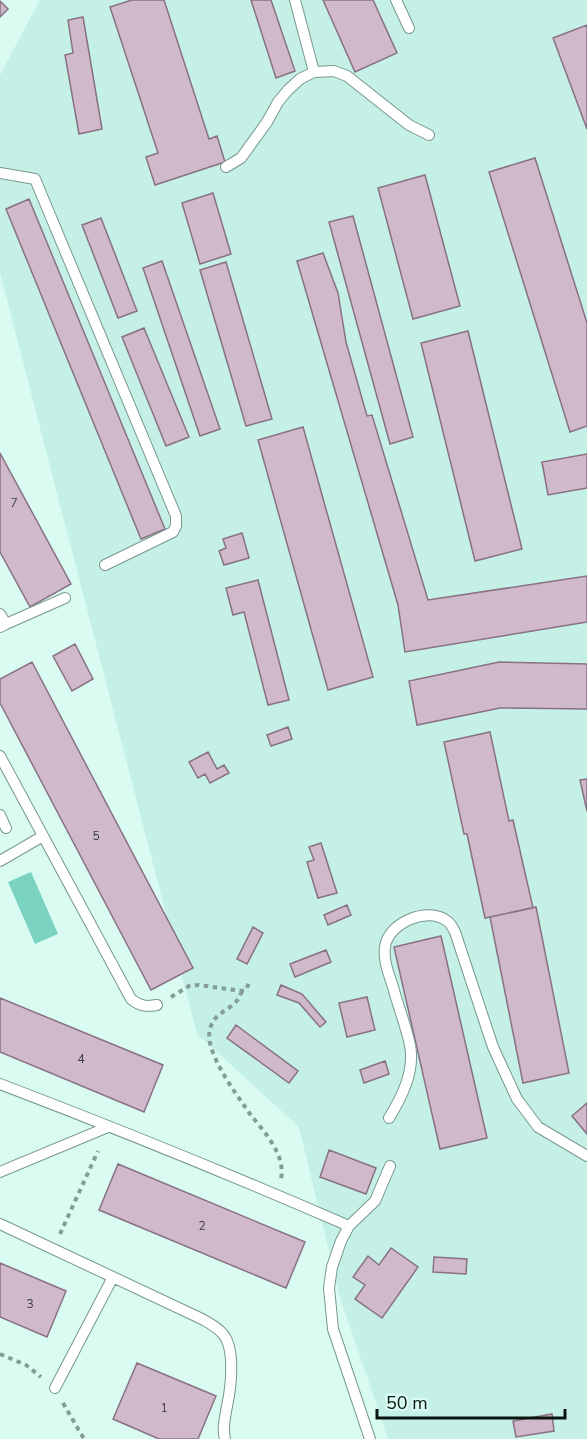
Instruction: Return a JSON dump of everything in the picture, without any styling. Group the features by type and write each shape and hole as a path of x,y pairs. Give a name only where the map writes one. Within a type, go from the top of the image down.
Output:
{"lane":[{"path":"295,0 314,72"},
{"path":"396,0 409,28"},
{"path":"226,167 241,158 288,90 300,79 314,72 334,71 347,76 409,125 429,135"},
{"path":"0,172 35,178 176,516 176,526 173,532 105,565"},
{"path":"0,614 3,626 64,598"},
{"path":"0,756 131,999 138,1005 147,1007 157,1005"},
{"path":"0,815 6,828"},
{"path":"0,861 43,836"},
{"path":"389,1118 402,1096 411,1063 410,1046 385,962 385,945 393,929 405,921 423,915 436,916 448,921 455,932 493,1047 518,1099 538,1127 587,1156"},
{"path":"0,1084 109,1125 349,1226"},
{"path":"0,1172 108,1127"},
{"path":"370,1439 333,1329 329,1288 332,1267 341,1241 349,1226 375,1201 390,1166"},
{"path":"0,1224 202,1319 223,1333 231,1355 229,1397 223,1431 225,1439"},
{"path":"55,1388 113,1277"}],"path":[{"path":"250,980 246,990 242,991 237,1001 222,1011 210,1029 211,1049 224,1076 276,1151 282,1175 277,1195"},
{"path":"157,1005 189,986 199,985 242,991"},
{"path":"54,1249 108,1127"}],"shaded area":[{"path":"40,0 587,0 587,1439 388,1439 340,1297 299,1127 197,1034 0,273 0,75"}],"green space":[{"path":"31,872 58,934 35,944 8,882"}],"building":[{"path":"132,0 164,0 209,139 217,136 225,162 155,185 146,157 158,153 110,7"},
{"path":"251,0 271,0 295,71 276,78"},
{"path":"323,0 373,0 397,53 355,72"},
{"path":"0,1 8,9 0,17"},
{"path":"83,17 102,129 79,134 65,55 73,53 68,20"},
{"path":"587,25 587,129 553,38"},
{"path":"535,158 587,323 587,426 570,432 489,172"},
{"path":"425,175 460,306 413,319 378,188"},
{"path":"213,193 231,254 200,264 182,203"},
{"path":"29,199 165,529 141,539 6,209"},
{"path":"353,216 413,437 390,444 329,222"},
{"path":"101,218 137,311 118,318 82,225"},
{"path":"323,253 338,293 346,342 367,416 372,415 428,600 587,576 587,622 405,652 398,605 297,261"},
{"path":"162,261 220,429 200,436 143,268"},
{"path":"226,262 272,419 246,426 200,270"},
{"path":"144,328 189,437 166,446 122,337"},
{"path":"468,331 522,549 475,561 421,343"},
{"path":"303,427 373,677 328,690 258,440"},
{"path":"0,453 71,584 30,607 0,552"},
{"path":"587,454 587,488 548,495 542,462"},
{"path":"242,533 249,558 224,565 219,551 226,548 223,539"},
{"path":"258,580 289,700 268,705 244,612 233,615 226,588"},
{"path":"75,644 93,679 72,691 53,656"},
{"path":"32,662 193,968 151,990 0,703 0,679"},
{"path":"499,662 587,664 587,709 500,708 417,725 409,681"},
{"path":"288,727 292,739 271,746 267,735"},
{"path":"490,732 509,821 513,820 533,908 485,918 444,742"},
{"path":"208,752 217,769 224,765 229,773 210,783 205,774 198,778 189,762"},
{"path":"587,779 587,811 580,780"},
{"path":"321,843 337,893 318,898 307,862 314,860 309,847"},
{"path":"347,905 351,915 328,925 324,915"},
{"path":"536,907 569,1073 523,1083 490,917"},
{"path":"253,927 263,933 247,964 237,959"},
{"path":"441,936 487,1138 440,1149 394,947"},
{"path":"326,950 331,962 295,977 290,964"},
{"path":"281,985 302,994 326,1022 320,1027 299,1003 277,995"},
{"path":"367,997 375,1030 347,1037 339,1003"},
{"path":"0,998 163,1065 144,1112 0,1052"},
{"path":"236,1025 298,1071 289,1083 227,1038"},
{"path":"385,1061 389,1074 364,1083 360,1070"},
{"path":"587,1103 587,1134 572,1116"},
{"path":"329,1150 376,1168 366,1194 320,1177"},
{"path":"118,1164 305,1242 286,1288 99,1210"},
{"path":"391,1248 418,1267 382,1318 355,1299 365,1285 353,1277 368,1256 379,1265"},
{"path":"434,1257 467,1259 466,1274 433,1272"},
{"path":"0,1263 66,1291 47,1337 0,1317"},
{"path":"137,1363 216,1396 198,1439 159,1439 113,1419"},
{"path":"552,1414 554,1431 516,1437 513,1421"}]}
